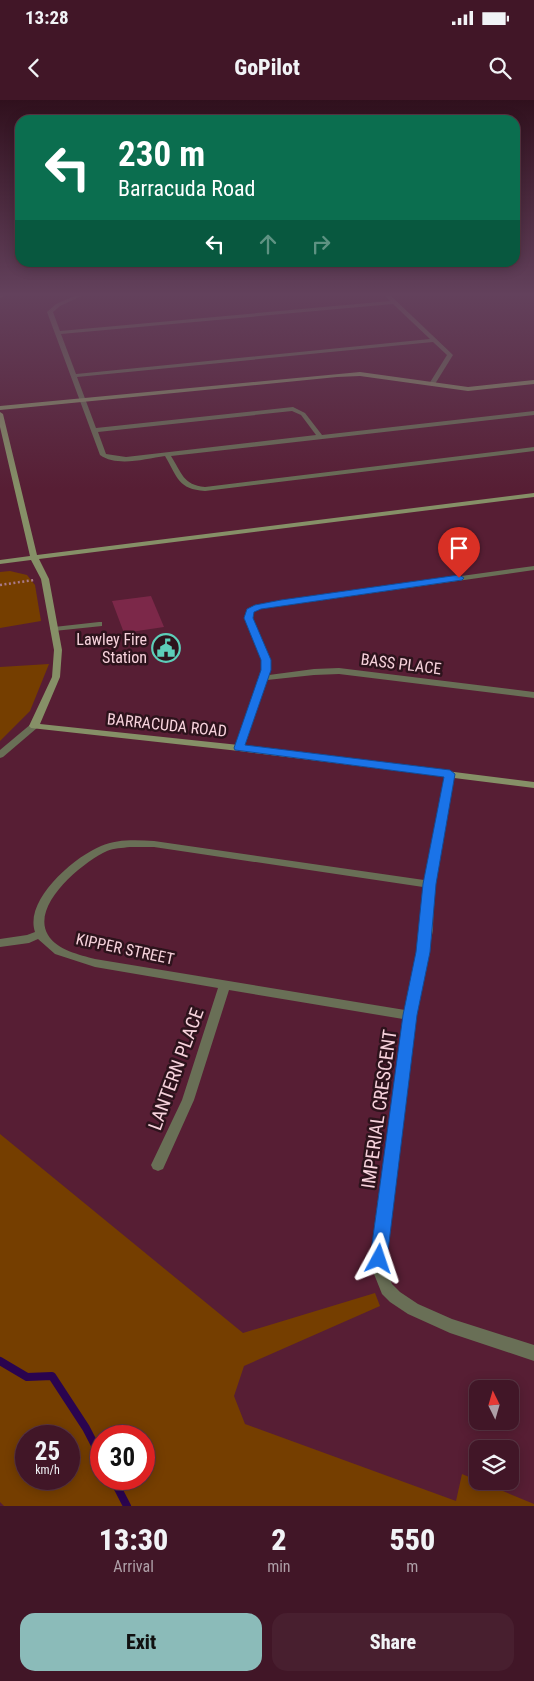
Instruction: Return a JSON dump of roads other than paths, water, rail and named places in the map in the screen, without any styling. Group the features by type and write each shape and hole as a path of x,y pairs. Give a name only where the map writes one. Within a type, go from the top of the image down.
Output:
{"street":[{"path":"68,359 103,455 108,458 167,454 534,413"},
{"path":"74,376 248,359"},
{"path":"432,384 450,359"},
{"path":"0,408 348,374 468,389 533,382"},
{"path":"94,430 293,409 303,414 320,437"},
{"path":"0,414 34,558 45,579 58,650 56,677 34,726 0,755"},
{"path":"167,454 188,487 205,489 534,449"},
{"path":"0,562 534,495"},
{"path":"239,748 264,678 266,660 248,618 250,611 258,607 403,585 534,568"},
{"name":"BASS PLACE","path":"264,678 314,672 339,672 534,695"},
{"name":"BARRACUDA ROAD","path":"34,726 239,748 534,785"},
{"name":"IMPERIAL CRESCENT","path":"450,774 430,884 427,930 410,1015 381,1228 379,1259 382,1280 395,1298 413,1309 450,1326 534,1353"},
{"path":"0,943 29,939 40,934 39,917 43,904 69,873 96,852 126,844 154,844 430,884"},
{"name":"KIPPER STREET","path":"40,934 55,949 95,963 410,1015"},
{"name":"LANTERN PLACE","path":"158,1165 188,1100 226,984"}],"lane":[{"path":"54,629 99,624"}],"waterway":[{"path":"0,1361 27,1377 52,1376 90,1436"},
{"path":"119,1490 127,1506"}],"place":[{"name":"Lawley Fire Station","path":"166,648"}]}
